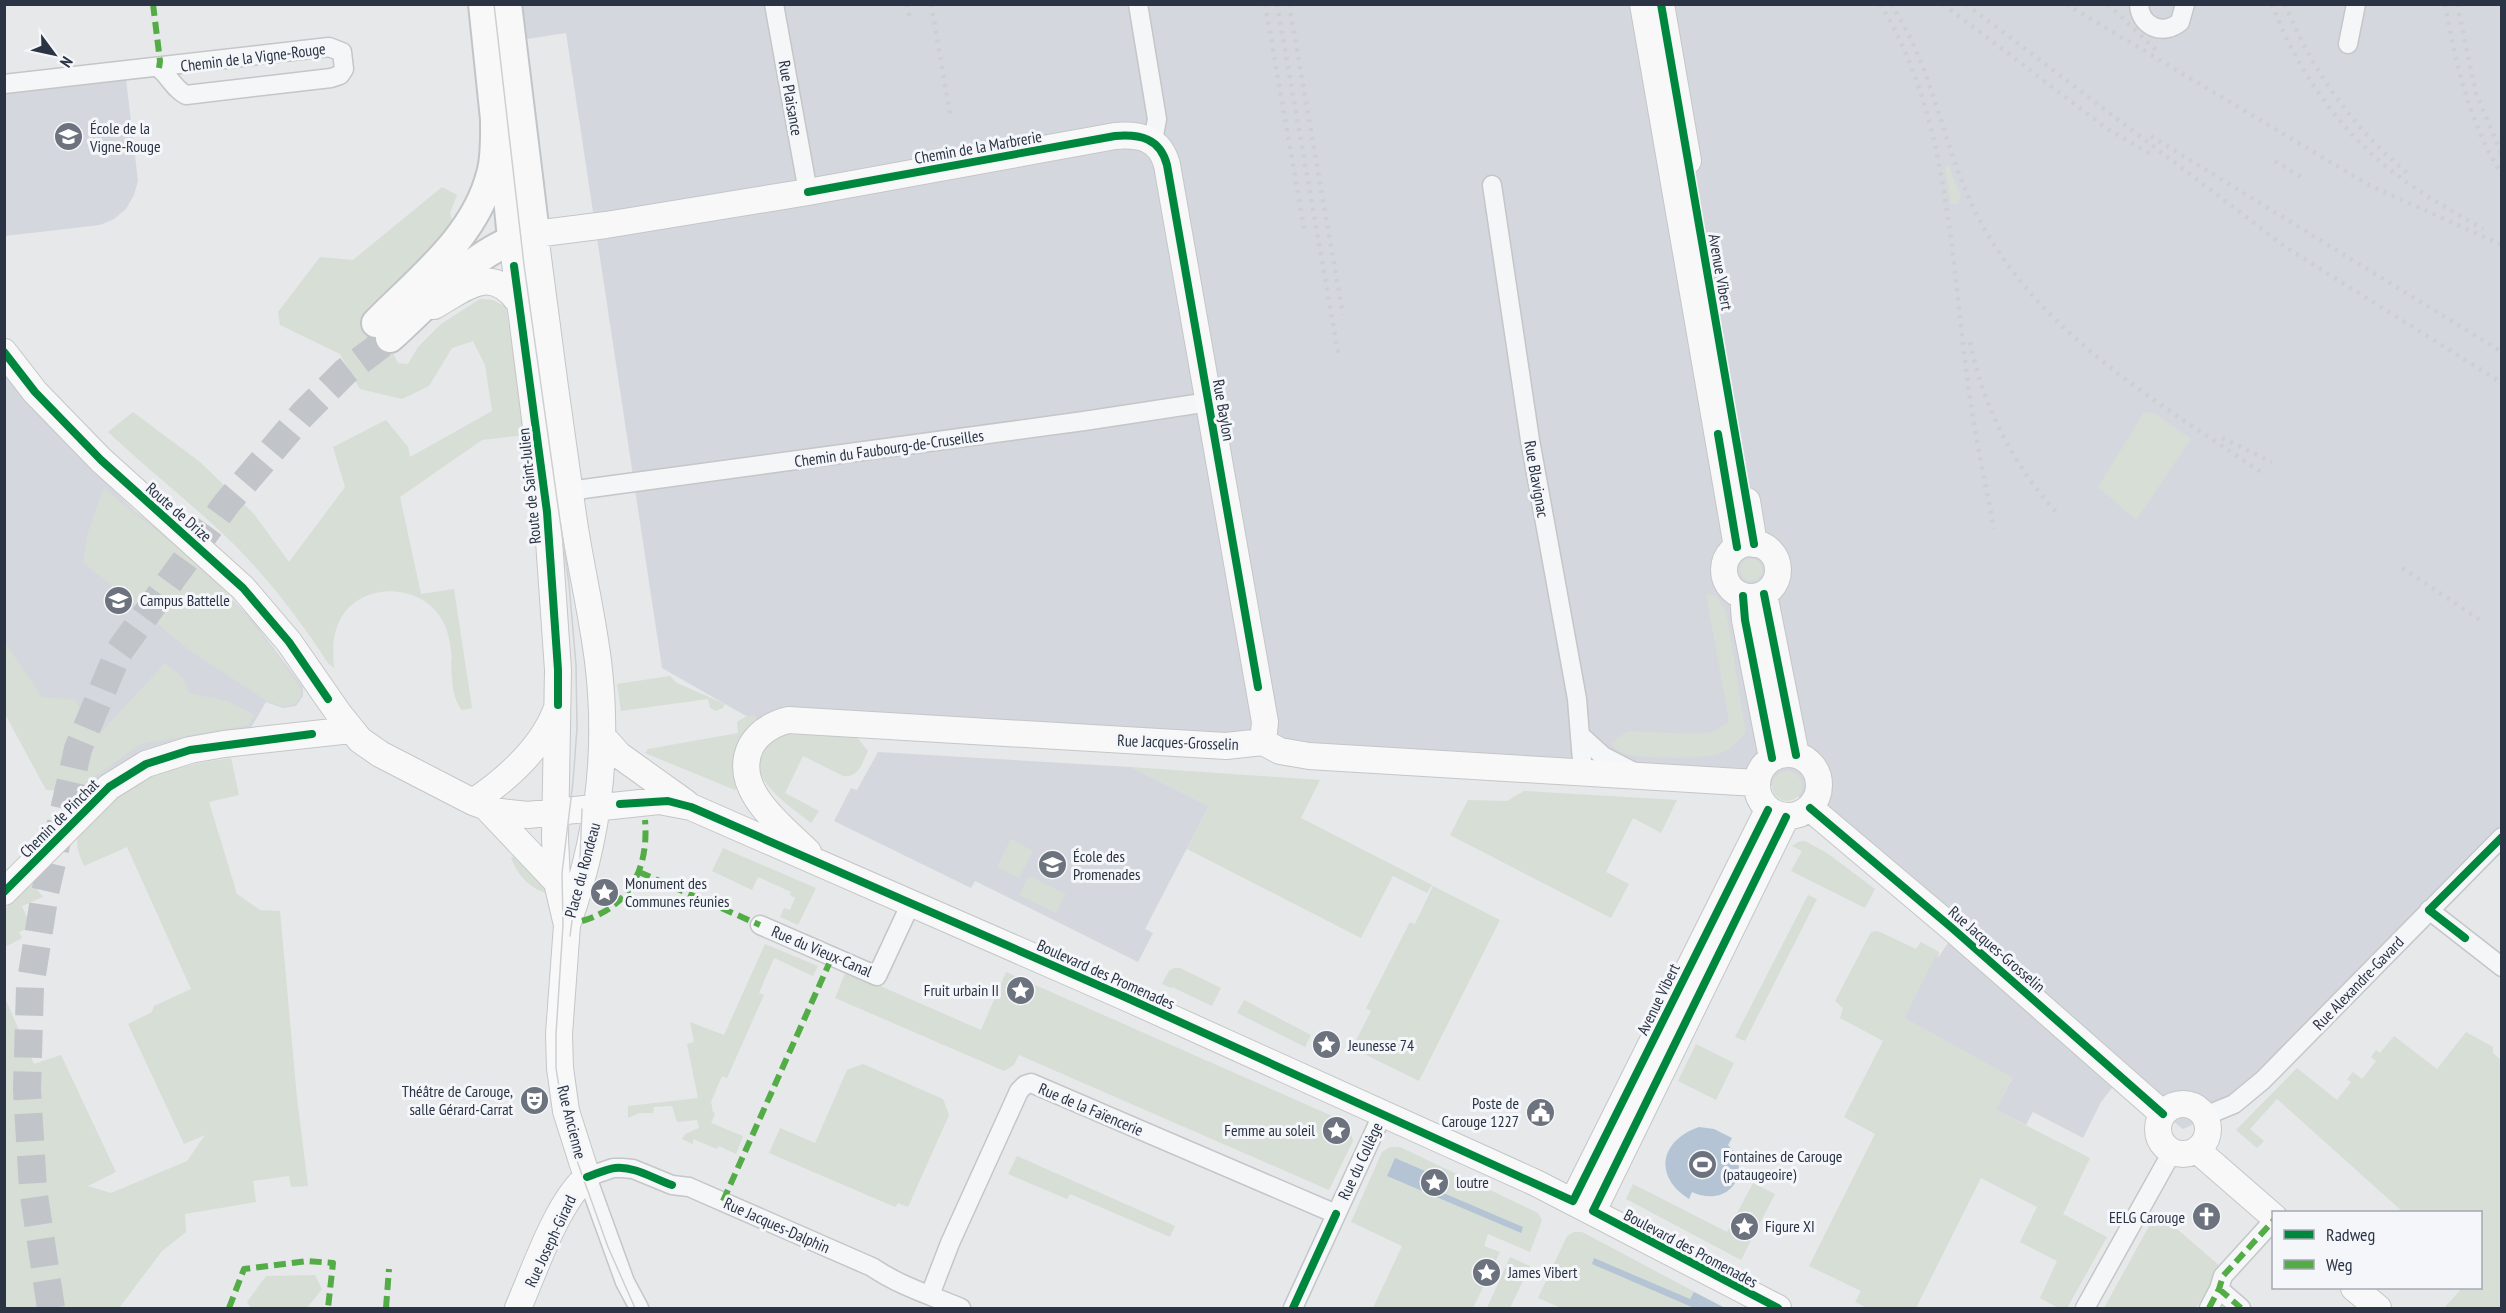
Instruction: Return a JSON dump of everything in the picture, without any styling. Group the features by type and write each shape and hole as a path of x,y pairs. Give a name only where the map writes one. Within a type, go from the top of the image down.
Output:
{"main road":[{"name":"Route de Saint-Julien","path":"483,4 495,119 515,231 569,491 583,582 595,640 603,737 601,770"},
{"name":"Route de Saint-Julien","path":"507,4 526,164 515,231 518,302 547,512 558,670 556,766"},
{"name":"Avenue Vibert","path":"1643,4 1746,546"},
{"name":"Avenue Vibert","path":"1661,4 1746,546"},
{"path":"495,119 494,162 465,252 383,330 412,319 467,287 481,282 500,283 508,288 518,302"},
{"name":"Chemin de la Marbrerie","path":"515,231 808,192 1115,136 1134,135 1153,141"},
{"name":"Rue Baylon","path":"1153,141 1167,165 1265,722 1263,742"},
{"path":"412,319 465,252 477,231 484,229 515,231"},
{"name":"Route de Drize","path":"4,351 36,392 101,460 243,588 289,642 351,730 380,754 479,805"},
{"path":"1754,595 1731,588 1724,573 1727,558 1746,546 1772,554 1778,569 1775,581 1754,595 1745,620 1784,756"},
{"path":"479,805 543,735 552,722 558,705"},
{"name":"Rue Jacques-Grosselin","path":"820,863 769,814 753,792 748,780 746,763 754,742 773,725 795,720 1226,746 1263,742 1280,751 1309,756 1756,783"},
{"name":"Chemin de Pinchat","path":"4,892 109,787 146,764 190,750 224,744 351,730"},
{"path":"603,737 620,755 691,807"},
{"path":"1784,756 1810,763 1818,777 1818,793 1810,808 1799,815 1777,813 1760,801 1756,783 1761,768 1784,756"},
{"name":"Place du Rondeau","path":"556,766 557,882 567,925"},
{"name":"Place du Rondeau","path":"567,925 609,806 601,770"},
{"name":"Boulevard des Promenades","path":"609,806 668,801 691,807 1383,1113 1583,1206 1778,1308"},
{"name":"Place du Rondeau","path":"479,805 520,815 609,806"},
{"name":"Place du Rondeau","path":"479,805 542,864 557,882"},
{"name":"Rue Jacques-Grosselin","path":"1810,808 1952,928 2163,1114"},
{"name":"Avenue Vibert","path":"1583,1206 1777,813"},
{"name":"Rue Ancienne","path":"567,925 559,1034 560,1068 570,1125 587,1177"},
{"path":"2184,1151 2204,1144 2208,1135 2205,1116 2199,1109 2187,1103 2171,1107 2163,1114 2158,1130 2160,1139 2184,1151 2272,1217"},
{"name":"Rue Joseph-Girard","path":"518,1308 564,1204 576,1187 587,1177"},
{"path":"2356,1289 2378,1308"}],"street":[{"name":"Rue Plaisance","path":"774,4 808,192"},
{"path":"1138,4 1157,119 1153,141"},
{"path":"2139,4 2140,14 2147,23 2152,27 2166,29 2180,22 2185,4"},
{"path":"2348,44 2356,4"},
{"name":"Chemin de la Vigne-Rouge","path":"4,84 159,68 329,46 342,52 344,69 340,75 332,78 186,95 180,92 168,75 159,68"},
{"name":"Rue Blavignac","path":"1492,185 1530,440 1562,608 1581,736 1583,773"},
{"name":"Chemin du Faubourg-de-Cruseilles","path":"569,491 1045,427 1209,402"},
{"path":"1581,736 1603,756 1639,775"},
{"name":"Rue Alexandre-Gavard","path":"2205,1116 2234,1104 2256,1087 2502,837"},
{"name":"Rue du Vieux-Canal","path":"760,924 877,976 911,903"},
{"path":"2429,910 2502,967"},
{"name":"Rue de la Faïencerie","path":"930,1295 950,1243 1019,1091 1031,1083 1336,1214"},
{"name":"Rue du Collège","path":"1293,1308 1383,1113"},
{"path":"2085,1308 2184,1151"},
{"name":"Rue Jacques-Dalphin","path":"587,1177 622,1168 633,1169 672,1185 689,1187 872,1267 892,1281 916,1292 930,1295 961,1308"},
{"name":"Rue Ancienne","path":"587,1177 625,1282 639,1308"},
{"path":"2209,1308 2223,1276 2272,1220"},
{"path":"2219,1289 2241,1308"}],"shaded area":[{"path":"518,5 2501,5 2501,839 2238,1103 2183,1129 2119,1079 2101,1102 2083,1138 2033,1112 2026,1125 1996,1110 2012,1078 1904,1018 1935,956 1938,958 1956,931 1787,787 753,720 662,668 566,33 520,40"},
{"name":"École de la Vigne-Rouge","path":"126,79 138,181 134,195 126,209 114,219 100,225 5,236 4,92"},
{"path":"1949,166 1961,197 1958,204 1951,204 1945,167"},
{"path":"442,187 457,195 450,213 454,226 391,349 398,363 408,364 418,347 441,324 480,299 493,300 506,307 525,435 482,440 400,497 421,594 454,589 472,708 462,710 458,705 453,686 452,658 447,633 444,623 431,606 417,597 402,592 386,591 370,594 356,601 345,612 335,632 334,668 249,560 218,529 108,432 133,412 200,462 253,513 289,562 345,487 333,447 386,420 408,447 410,457 492,411 485,365 473,341 452,348 429,386 402,399 360,389 340,354 280,325 278,312 320,257 353,260"},
{"name":"Campus Battelle","path":"4,372 61,439 135,511 190,555 253,621 303,687 303,696 296,706 283,708 266,702 251,728 161,745 119,765 82,798 70,786 5,691"},
{"path":"2144,412 2156,414 2191,439 2136,520 2098,487"},
{"path":"104,487 194,561 237,605 301,689 301,697 295,704 283,707 265,700 189,650 83,562 88,532"},
{"path":"1751,559 1759,562 1762,570 1759,578 1751,581 1743,578 1740,570 1743,562"},
{"path":"1706,594 1716,596 1726,611 1746,732 1728,749 1713,755 1672,758 1642,757 1622,753 1611,744 1627,731 1699,734 1711,732 1729,722"},
{"path":"4,641 42,697 76,700 88,725 101,732 165,663 183,677 189,693 227,701 254,714 249,725 141,744 74,791 46,790 5,714"},
{"path":"670,676 677,683 725,704 723,708 716,711 710,708 708,699 621,711 617,684"},
{"path":"754,715 757,718 744,734 737,750 734,767 737,788 735,790 645,753 648,749 738,733 737,722"},
{"path":"784,734 857,737 868,751 859,769 853,775 848,776 843,776 803,756 785,793 819,811 811,823 774,793 759,770 760,758 767,746"},
{"name":"École des Promenades","path":"878,752 1131,767 1209,806 1145,929 1153,933 1138,962 975,881 971,888 834,821 851,788 857,790"},
{"path":"231,758 239,795 209,802 237,894 260,910 280,911 297,1098 308,1186 291,1187 289,1176 253,1181 256,1202 185,1214 186,1232 162,1251 119,1308 5,1308 4,996 34,1064 61,1055 116,1172 88,1186 111,1193 187,1161 205,1135 184,1144 128,1024 152,1012 154,1006 191,989 127,847 84,866 77,842 81,832 112,801 142,781 175,769"},
{"path":"1131,767 1320,780 1301,818 1432,885 1427,893 1393,876 1361,938 1187,849 1209,806"},
{"path":"1787,771 1793,772 1801,780 1801,792 1793,800 1787,801 1781,800 1773,792 1772,786 1773,780 1781,772"},
{"path":"1524,791 1677,800 1661,833 1633,818 1606,872 1629,884 1611,918 1450,835 1468,800 1507,801"},
{"path":"1011,839 1033,851 1019,878 997,867"},
{"path":"1805,841 1827,853 1875,889 1865,908 1791,871 1802,851 1792,846"},
{"path":"723,848 816,888 798,925 780,917 784,908 790,910 795,898 790,895 791,892 758,877 752,890 712,871"},
{"path":"521,852 550,894 531,886 517,871 511,858"},
{"path":"1029,876 1066,894 1056,913 1019,895"},
{"path":"31,882 43,897 22,906 31,927 19,932 22,938 5,947 4,910"},
{"path":"1433,886 1500,920 1419,1081 1352,1048 1371,1011 1366,1008 1410,922 1415,924"},
{"path":"1808,895 1817,899 1745,1041 1735,1037"},
{"path":"1878,931 1916,949 1921,942 1939,952 1938,958 1935,957 1904,1018 2012,1077 1996,1110 2090,1158 2063,1214 2107,1237 2067,1308 2058,1308 2040,1298 2057,1261 2020,1242 2037,1207 1981,1178 1916,1308 1867,1308 1855,1302 1861,1291 1809,1266 1875,1134 1844,1117 1883,1041 1840,1018 1843,1008 1835,1001 1871,932"},
{"path":"765,944 818,966 813,976 774,958 759,993 764,995 727,1078 722,1076 711,1102 715,1114 711,1123 743,1136 736,1154 719,1146 717,1149 693,1139 693,1144 682,1139 685,1134 699,1128 697,1120 677,1122 672,1106 654,1107 653,1113 639,1113 628,1118 628,1106 698,1098 687,1044 694,1042 690,1022 724,1035"},
{"path":"1180,968 1221,988 1212,1006 1162,984 1169,971"},
{"path":"846,971 981,1030 1006,972 1348,1123 1353,1141 1329,1190 1019,1055 1014,1065 1004,1071 835,998"},
{"path":"1244,1000 1311,1035 1305,1047 1237,1013"},
{"path":"2466,1032 2493,1047 2493,1053 2501,1060 2501,1308 2444,1308 2461,1289 2482,1289 2482,1211 2402,1211 2277,1099 2250,1129 2264,1141 2257,1148 2236,1130 2297,1068 2337,1100 2351,1082 2347,1079 2353,1072 2362,1079 2376,1061 2371,1057 2376,1050 2380,1053 2394,1036 2437,1069"},
{"path":"1696,1044 1734,1063 1716,1100 1678,1081"},
{"path":"863,1064 943,1099 949,1115 908,1207 898,1203 895,1207 769,1153 780,1128 815,1143 847,1070"},
{"path":"1390,1147 1400,1147 1538,1213 1542,1220 1530,1252 1488,1234 1484,1246 1500,1252 1473,1308 1373,1308 1402,1246 1351,1222 1382,1152"},
{"path":"1017,1156 1175,1226 1170,1237 1070,1194 1067,1199 1008,1174"},
{"path":"1753,1183 1775,1194 1741,1260 1626,1199 1633,1184 1727,1232"},
{"path":"2153,1219 2169,1222 2221,1267 2196,1308 2104,1308"},
{"path":"1574,1232 1582,1232 1725,1308 1561,1308 1538,1298 1567,1236"},
{"path":"1510,1257 1530,1266 1510,1308 1487,1308"},
{"path":"315,1275 322,1289 307,1308 251,1308 247,1302 266,1276"}],"water":[{"name":"Fontaines de Carouge (pataugeoire)","path":"1699,1127 1714,1129 1732,1138 1728,1145 1736,1155 1739,1166 1738,1176 1734,1185 1726,1192 1717,1196 1705,1196 1692,1192 1689,1199 1677,1190 1670,1180 1666,1170 1666,1159 1669,1149 1676,1140"},
{"path":"1395,1158 1432,1174 1427,1186 1523,1227 1521,1233 1387,1176"},
{"path":"1594,1258 1690,1299 1694,1292 1725,1308 1694,1308 1592,1264"}],"tunnel":[{"path":"51,1308 33,1189 27,1090 30,987 45,893 78,749 118,653 227,503 303,414 345,372 390,338"}],"tram line":[{"path":"494,4 524,265 569,584 576,665 577,728 562,873 563,925 556,1068 571,1144 608,1247 635,1308"},
{"path":"570,936 580,860 582,809"}],"railway":[{"path":"907,4 910,19"},
{"path":"931,4 951,119"},
{"path":"1265,4 1305,233"},
{"path":"1277,4 1339,358"},
{"path":"1289,4 1343,315"},
{"path":"1880,4 1902,46 1919,89 1932,134 1949,228 1972,408 1994,529"},
{"path":"1891,4 1918,55 1963,185 1975,211 2000,254 2030,293 2064,328 2141,391 2264,474"},
{"path":"1943,4 2106,128 2152,155"},
{"path":"1966,4 2287,248 2502,383"},
{"path":"2066,4 2369,185 2502,245"},
{"path":"2108,4 2160,54"},
{"path":"2272,4 2296,56 2311,81 2345,127 2386,167 2436,202 2483,229"},
{"path":"2285,4 2308,53 2337,98 2371,139 2410,175"},
{"path":"2445,4 2454,49 2472,114 2502,175"},
{"path":"2457,4 2476,93 2502,155"},
{"path":"2151,136 2502,352"},
{"path":"2275,161 2306,180"},
{"path":"1970,342 1983,389 2002,434 2014,456 2042,496 2058,514"},
{"path":"2222,438 2272,462"},
{"path":"2402,568 2483,622"}],"marked path":[{"path":"153,4 159,68"},
{"path":"582,921 599,915 613,906 633,883 644,854 645,820"},
{"path":"639,872 760,925"},
{"path":"723,1201 832,957"},
{"path":"2209,1308 2223,1276 2272,1222"},
{"path":"229,1308 244,1269 307,1261 333,1263 328,1308"},
{"path":"386,1308 389,1269"},
{"path":"2219,1289 2241,1308"}],"cycle path":[{"path":"1661,4 1754,544"},
{"path":"808,192 1115,136 1141,137 1154,143 1164,156 1167,165 1258,687"},
{"path":"514,266 547,512 558,670 558,705"},
{"path":"4,352 35,392 101,460 243,588 289,642 328,699"},
{"path":"1718,434 1737,547"},
{"path":"1764,594 1796,755"},
{"path":"1743,596 1745,620 1772,758"},
{"path":"4,892 109,787 146,764 190,750 312,734"},
{"path":"620,804 668,801 691,807 1125,997 1573,1201 1768,810"},
{"path":"1810,808 1952,928 2163,1114"},
{"path":"1778,1308 1593,1211 1786,817"},
{"path":"2465,938 2429,910 2502,837"},
{"path":"587,1177 608,1169 622,1168 637,1171 672,1185"},
{"path":"1293,1308 1336,1214"}],"place":[{"name":"École de la Vigne-Rouge","path":"69,137"},
{"name":"Campus Battelle","path":"119,600"},
{"name":"École des Promenades","path":"1052,865"},
{"name":"Monument des Communes réunies","path":"604,892"},
{"name":"Fruit urbain II","path":"1020,990"},
{"name":"Jeunesse 74","path":"1327,1045"},
{"name":"Théâtre de Carouge, salle Gérard-Carrat","path":"534,1100"},
{"name":"Poste de Carouge 1227","path":"1540,1112"},
{"name":"Femme au soleil","path":"1336,1130"},
{"name":"Fontaines de Carouge (pataugeoire)","path":"1702,1165"},
{"name":"loutre","path":"1435,1182"},
{"name":"EELG Carouge","path":"2206,1217"},
{"name":"Figure XI","path":"1744,1226"},
{"name":"James Vibert","path":"1487,1272"}]}
